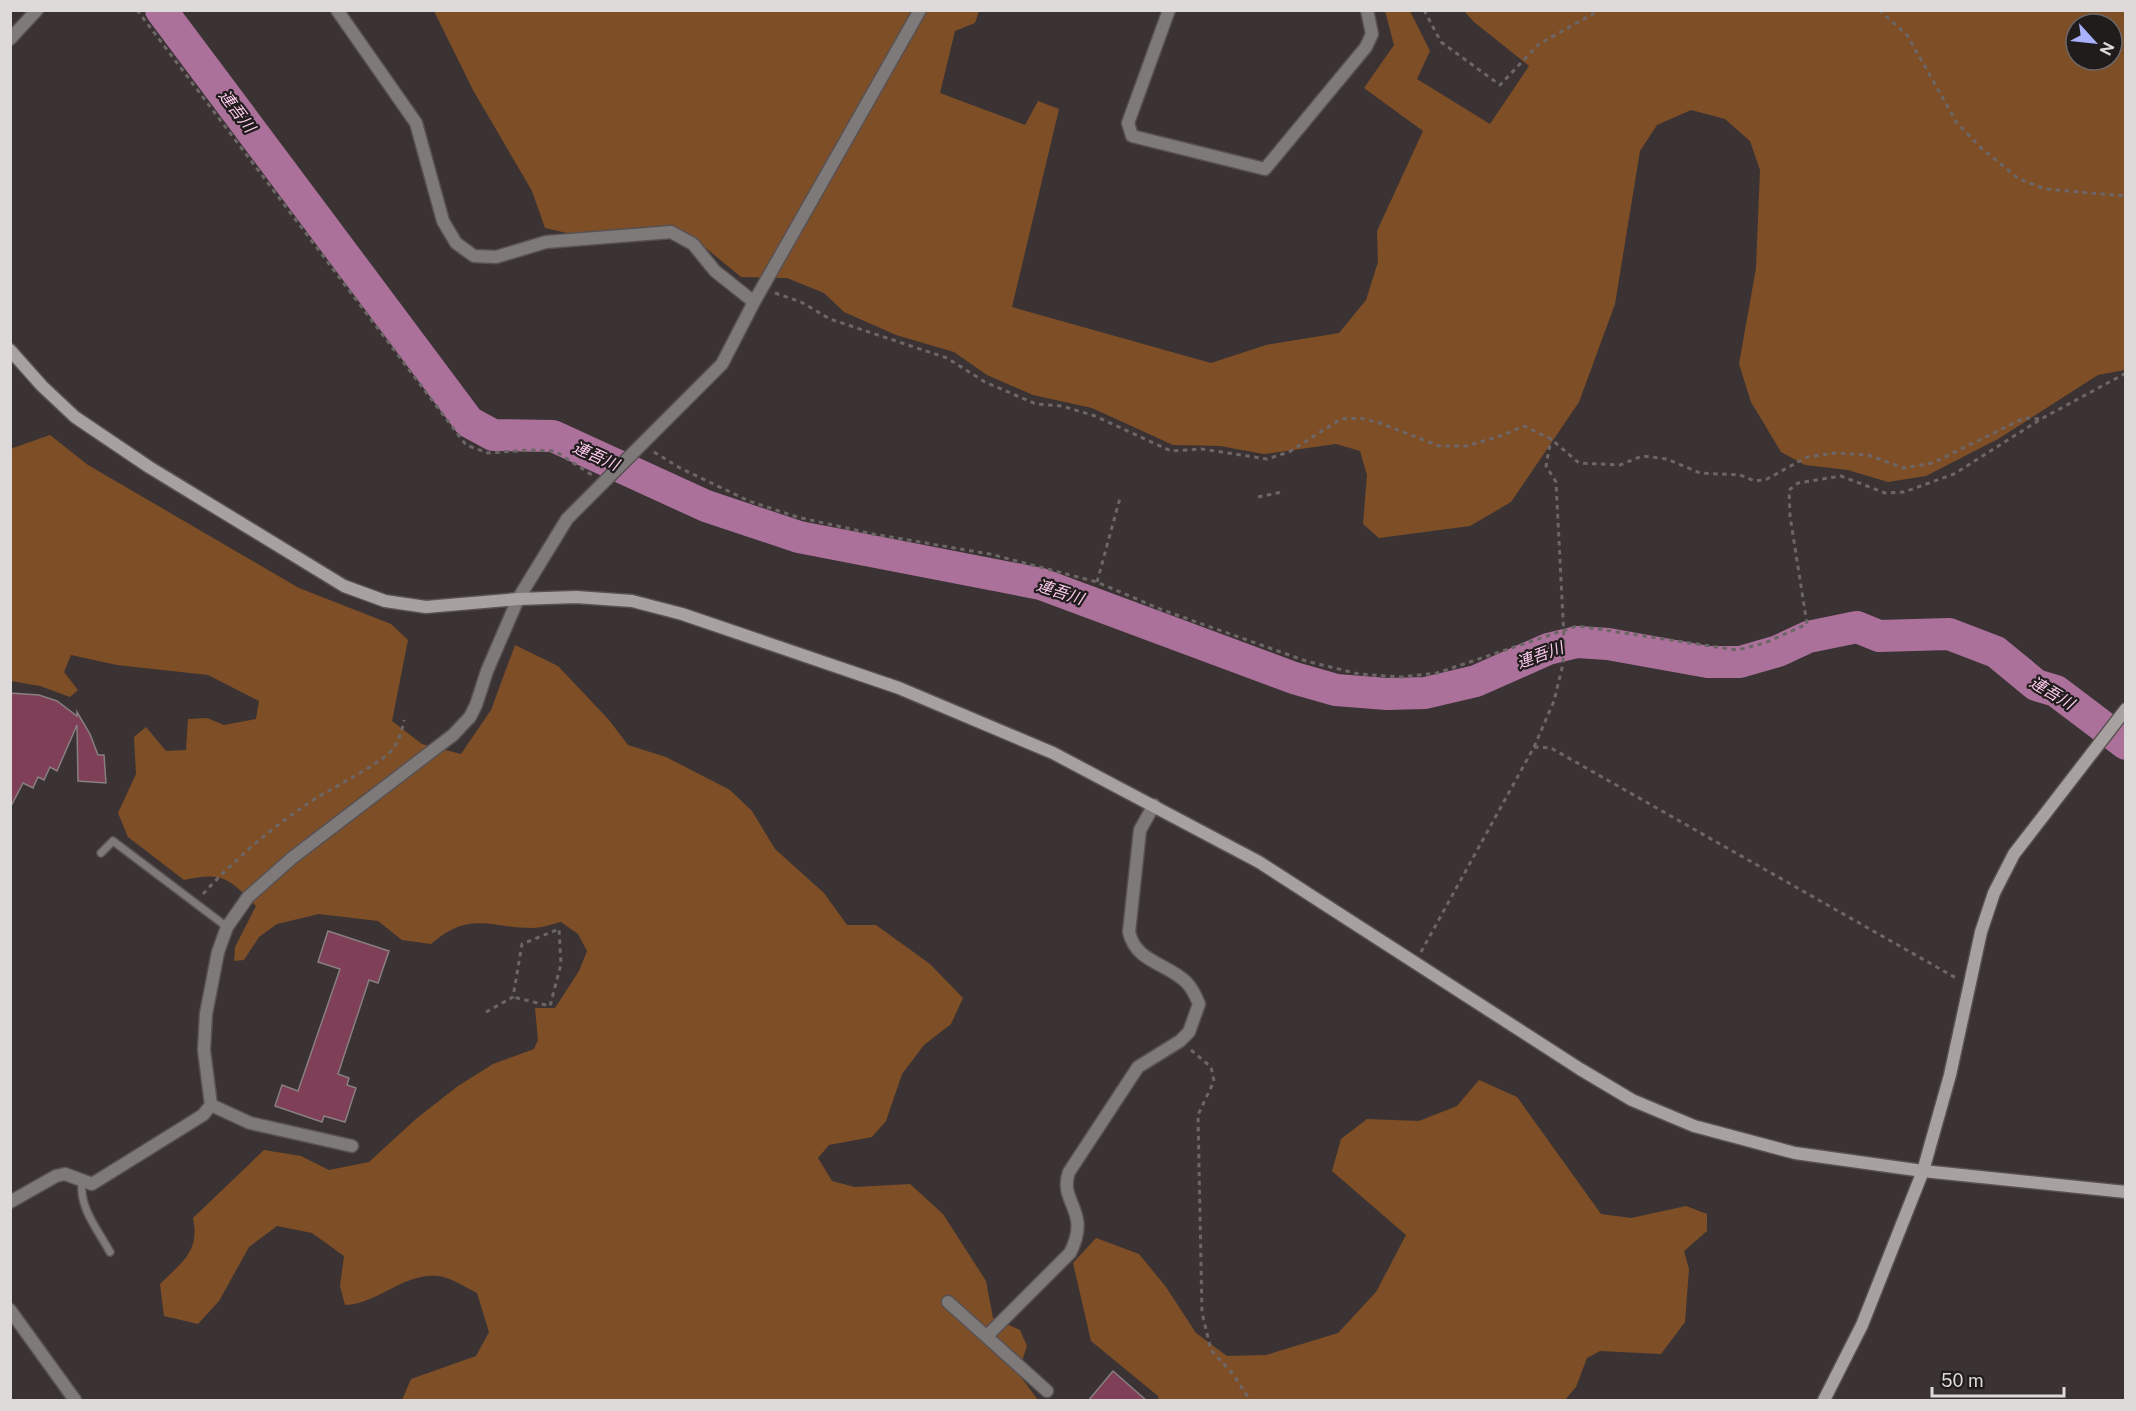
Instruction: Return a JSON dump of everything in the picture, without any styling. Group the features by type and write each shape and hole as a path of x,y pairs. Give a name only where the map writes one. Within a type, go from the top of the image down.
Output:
{"street":[{"path":"10,39 37,10"},
{"path":"337,10 416,123 443,221 456,243 474,256 496,257 546,242 670,232 693,244 715,271 754,302"},
{"path":"10,1202 56,1176 65,1174 92,1184 203,1115 211,1105 204,1050 206,1014 218,952 227,927 248,897 292,858 453,735 470,717 518,599 567,519 714,375 920,10"},
{"path":"1169,10 1128,123 1132,136 1265,169 1366,47 1372,34 1367,10"},
{"path":"10,350 42,386 75,417 168,478 344,586 385,601 426,608 518,599 576,597 632,601 682,614 919,696 1053,753 1259,862 1597,1079 1632,1100 1694,1126 1795,1153 1923,1171 2126,1192"},
{"path":"1824,1401 1875,1294 1923,1171 1950,1075 1969,980 1994,893 2014,854 2126,709"},
{"path":"988,1335 1070,1253 1078,1238 1080,1224 1065,1183 1068,1172 1138,1067 1180,1041 1192,1023 1199,1004 1186,982 1140,954 1131,943 1129,932 1140,830 1154,805"},
{"path":"211,1105 250,1124 352,1146"},
{"path":"948,1302 988,1335 1047,1391"},
{"path":"10,1310 75,1401"}],"lane":[{"path":"101,853 113,841 227,927"},
{"path":"82,1182 80,1196 85,1209 110,1252"}],"path":[{"path":"137,10 466,445 488,453 555,451 603,483"},
{"path":"1424,10 1441,42 1500,85 1539,44 1600,10"},
{"path":"1879,10 1907,35 1957,123 1980,147 2019,178 2045,189 2126,196"},
{"path":"762,287 801,302 830,319 947,358 985,382 1036,404 1062,406 1095,416 1171,451 1202,449 1267,459 1288,452 1341,419 1360,418 1380,423 1439,446 1466,446 1501,436 1524,426 1551,439 1579,463 1620,465 1642,456 1667,459 1700,473 1740,475 1755,481 1767,479 1807,457 1835,453 1868,455 1904,468 1934,463 2024,418 2042,419"},
{"path":"641,445 680,468 749,501 797,517 873,534 990,554 1098,582 1160,609 1306,662 1359,674 1401,677 1437,673 1577,626 1611,629 1671,641 1737,650 1765,643 1807,624 1789,490 1798,483 1842,476 1886,493 1904,492 1954,474 2042,419 2126,373"},
{"path":"1415,963 1534,747 1554,701 1563,664 1564,638 1556,482 1546,466 1551,439"},
{"path":"1258,497 1282,492"},
{"path":"1098,582 1120,498"},
{"path":"194,903 233,861 274,828 307,804 387,754 398,739 404,720"},
{"path":"1534,747 1551,748 1955,978 1969,980"},
{"path":"486,1012 513,997 550,1006 561,964 559,929 522,944 513,997"},
{"path":"1180,1041 1212,1067 1214,1081 1198,1115 1202,1313 1211,1350 1232,1374 1250,1401"}],"shaded area":[{"path":"434,11 979,11 975,23 955,31 940,93 1025,125 1038,101 1059,109 1012,307 1211,363 1266,345 1339,333 1366,300 1378,262 1377,231 1423,131 1364,88 1394,45 1385,11 1410,11 1430,51 1417,79 1490,124 1529,66 1474,22 1464,11 2125,11 2125,370 2098,375 1998,439 1926,476 1888,482 1848,470 1805,465 1781,452 1751,402 1739,364 1756,268 1760,170 1750,141 1725,119 1691,110 1657,125 1640,151 1615,304 1579,402 1511,502 1470,526 1379,538 1363,524 1367,475 1360,451 1336,444 1264,454 1220,446 1173,445 1092,408 1033,395 987,375 954,352 896,335 844,312 824,293 787,278 741,277 696,240 667,226 576,235 545,228 532,191 473,90"},
{"path":"50,435 88,465 299,588 391,624 408,640 392,721 422,744 461,754 491,710 515,645 558,666 609,720 628,745 666,757 730,790 752,811 775,849 824,893 847,925 876,925 930,964 963,998 951,1024 924,1045 902,1074 886,1121 872,1137 829,1145 818,1158 832,1181 855,1187 910,1184 943,1214 986,1281 993,1318 1020,1330 1027,1346 1018,1373 1038,1400 402,1400 411,1379 476,1356 489,1332 477,1293 447,1278 426,1276 402,1283 369,1299 345,1305 340,1286 344,1256 312,1233 277,1226 249,1247 219,1301 198,1324 164,1316 160,1284 182,1262 191,1248 194,1240 193,1218 264,1150 301,1156 329,1170 369,1162 417,1118 458,1086 493,1064 534,1049 538,1040 535,1008 555,1008 579,971 587,951 578,934 561,922 533,928 469,924 457,927 431,944 402,940 378,921 319,914 277,924 259,937 244,960 234,961 235,947 256,906 239,889 217,877 197,877 184,880 128,837 118,813 136,774 134,737 146,727 166,751 186,750 188,719 207,718 224,725 256,719 259,701 208,675 117,665 71,655 64,672 78,690 70,697 40,686 11,681 10,449"},
{"path":"1479,1080 1517,1097 1601,1214 1631,1218 1686,1206 1707,1214 1707,1231 1684,1251 1689,1269 1685,1322 1661,1354 1600,1351 1587,1358 1576,1387 1565,1400 1159,1400 1158,1396 1091,1341 1073,1263 1096,1238 1139,1254 1166,1287 1196,1333 1227,1356 1266,1355 1338,1333 1376,1292 1406,1235 1332,1171 1341,1139 1367,1119 1419,1121 1457,1106"}],"building":[{"path":"10,693 39,695 57,701 77,716 77,712 90,734 98,755 104,755 106,783 78,781 77,725 57,771 50,767 44,780 38,777 33,788 23,783 10,808"},
{"path":"328,931 389,951 378,983 369,980 338,1074 349,1078 347,1085 356,1088 345,1122 324,1116 322,1122 275,1106 282,1085 298,1091 340,969 318,962"},
{"path":"1113,1371 1147,1401 1088,1401"}],"waterway":[{"name":"連吾川","path":"161,10 469,422 493,435 553,436 706,506 799,537 1041,584 1294,678 1336,690 1387,694 1425,693 1476,681 1548,649 1577,642 1608,644 1708,662 1740,662 1778,651 1808,637 1857,627 1879,636 1949,634 1996,652 2036,685 2056,691 2126,744"}]}
